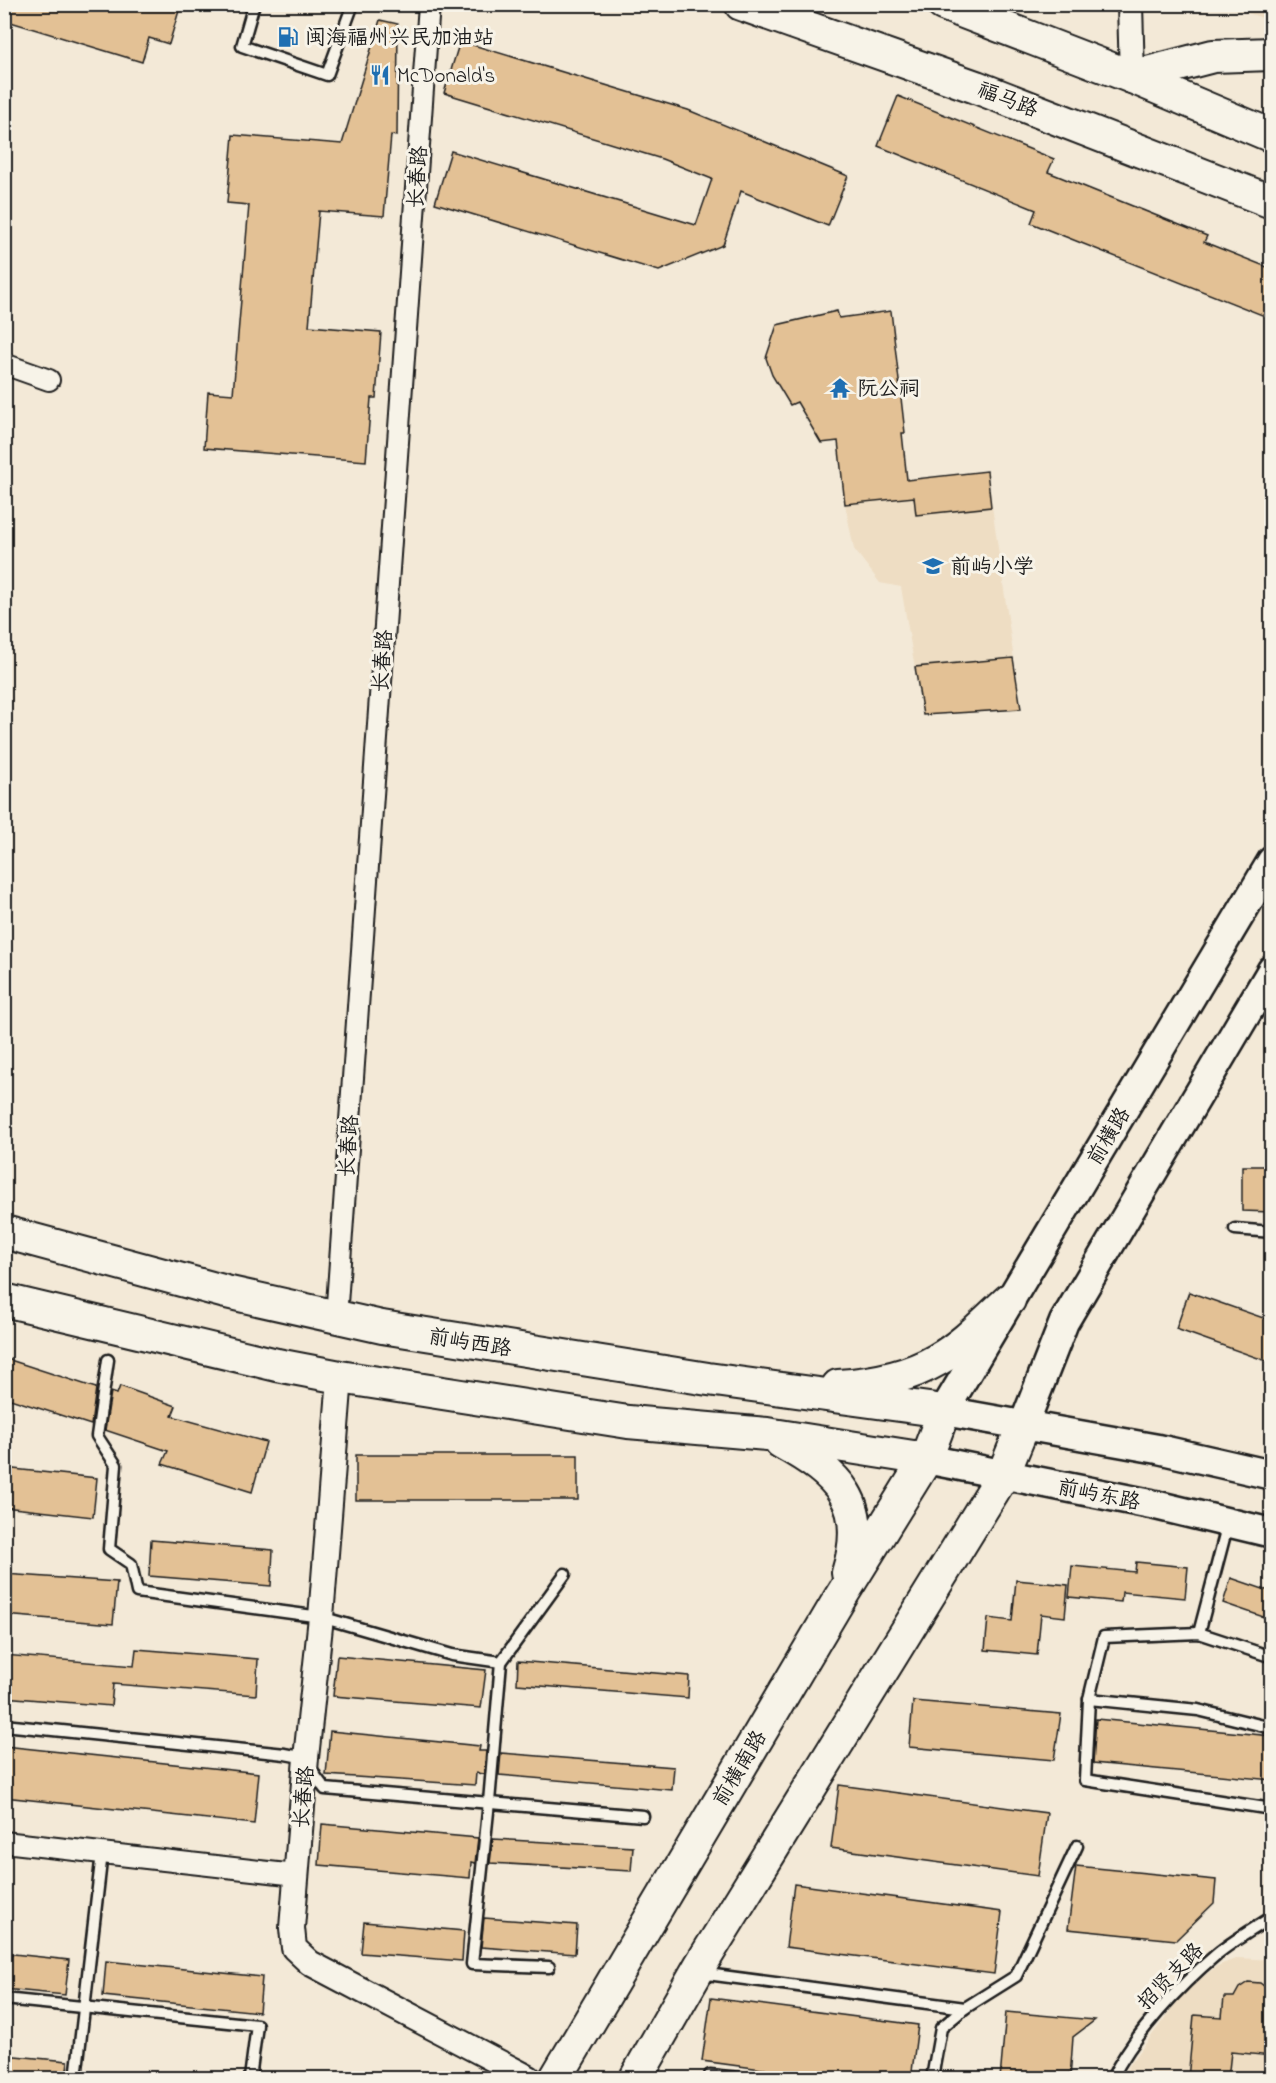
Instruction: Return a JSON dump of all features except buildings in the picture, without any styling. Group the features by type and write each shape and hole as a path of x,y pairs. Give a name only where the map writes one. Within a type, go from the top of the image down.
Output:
{"main road":[{"name":"福马路","path":"741,4 976,87 1272,202"},
{"path":"943,4 1132,77 1272,136"},
{"path":"1132,77 1213,56 1272,54"},
{"name":"前横路","path":"944,1411 1272,861"},
{"path":"636,2079 700,1966 1003,1475 1064,1322 1272,969"},
{"name":"前屿西路","path":"4,1232 226,1292 336,1318 425,1335 708,1379 944,1411"},
{"path":"4,1300 256,1360 340,1377 628,1422 767,1434 926,1460"},
{"path":"708,1379 829,1387 864,1385 913,1371 936,1361 959,1345 1009,1300"},
{"path":"944,1411 1158,1449 1272,1475"},
{"name":"前横南路","path":"556,2079 840,1598 926,1460 944,1411"},
{"path":"767,1434 825,1470 845,1493 852,1508 856,1534 852,1559 840,1598"},
{"name":"前屿东路","path":"926,1460 1150,1504 1272,1533"}],"street":[{"name":"长春路","path":"336,1318 429,4"},
{"path":"1130,4 1132,77"},
{"path":"4,364 49,380"},
{"name":"长春路","path":"340,1377 321,1617 296,1875 292,1939 294,1948 310,1963 529,2079"},
{"path":"4,1842 296,1875"}],"lane":[{"path":"254,4 242,46 327,75 353,4"},
{"path":"1235,1229 1272,1232"},
{"path":"108,1360 97,1436 116,1465 109,1549 131,1564 137,1593 321,1617 452,1655 501,1662"},
{"path":"1199,1633 1228,1522"},
{"path":"549,1967 472,1964 501,1662 565,1574"},
{"path":"1272,1657 1199,1633 1104,1637 1089,1699 1085,1780 1272,1809"},
{"path":"1089,1699 1197,1710 1272,1728"},
{"path":"4,1725 306,1758 316,1778 325,1789 643,1816"},
{"path":"932,2079 941,2028 965,2008 1016,1976 1077,1846"},
{"path":"76,2079 102,1853"},
{"name":"招贤支路","path":"1112,2079 1121,2060 1166,2004 1218,1954 1272,1917"},
{"path":"700,1966 707,1974 965,2008"},
{"path":"4,1999 256,2025 250,2079"},
{"path":"710,2075 739,2079"}],"shaded area":[{"path":"1225,5 1271,5 1271,21"},
{"name":"前屿小学","path":"904,450 908,480 987,471 1021,709 923,715 901,587 880,583 854,549 845,504 840,457"},
{"path":"1238,1958 1271,1960 1271,2078 1123,2078 1129,2066 1185,1991 1217,1966"}],"place":[{"name":"闽海福州兴民加油站","path":"288,37"},
{"name":"McDonald's","path":"380,75"},
{"name":"阮公祠","path":"840,388"},
{"name":"前屿小学","path":"933,566"}]}
